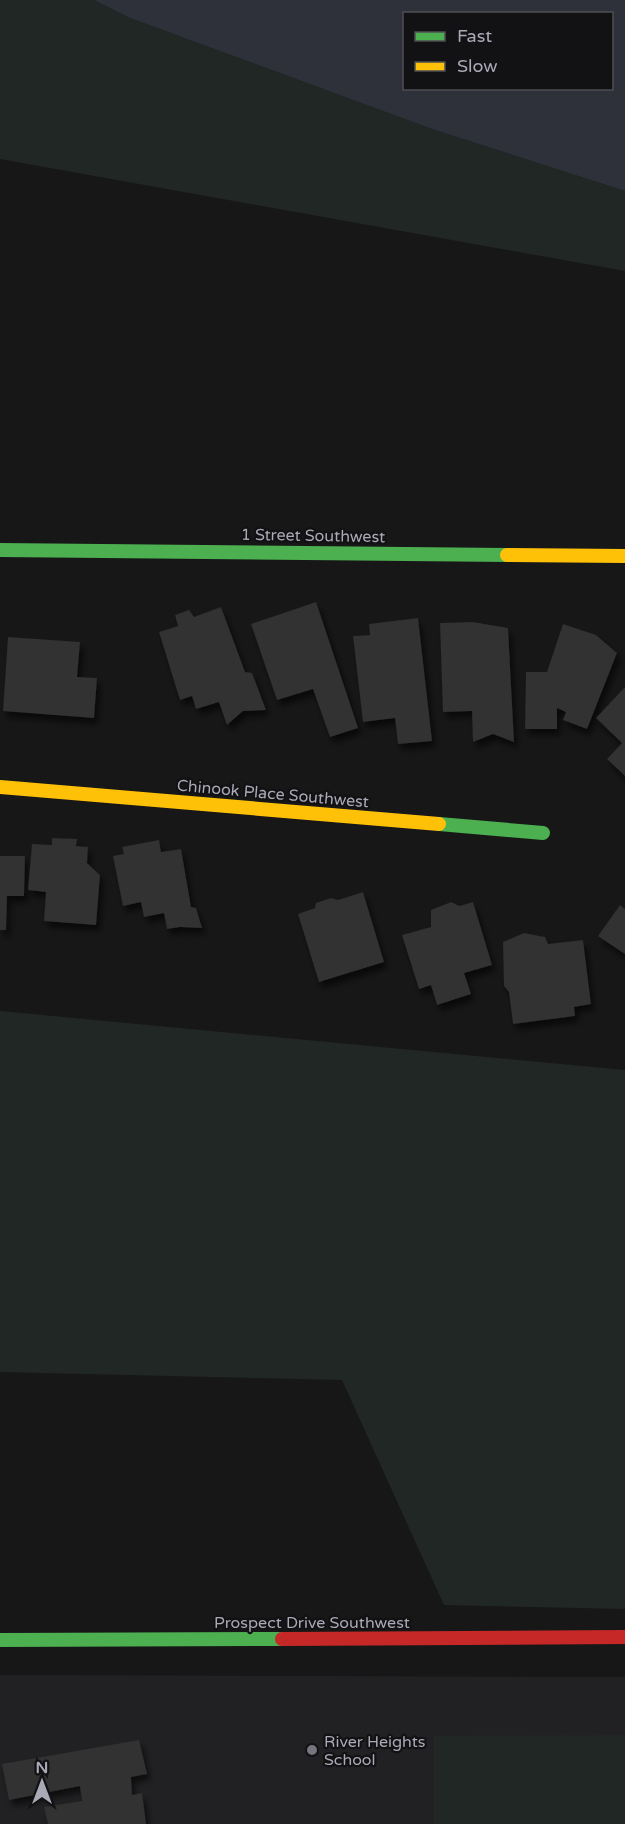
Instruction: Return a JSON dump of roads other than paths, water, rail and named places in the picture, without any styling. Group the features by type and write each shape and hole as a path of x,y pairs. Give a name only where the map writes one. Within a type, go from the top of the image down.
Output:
{"street":[{"name":"1 Street Southwest","path":"0,550 625,556"},
{"name":"Chinook Place Southwest","path":"0,787 543,833"},
{"name":"Prospect Drive Southwest","path":"0,1640 625,1637"}],"place":[{"name":"River Heights School","path":"312,1750"}]}
